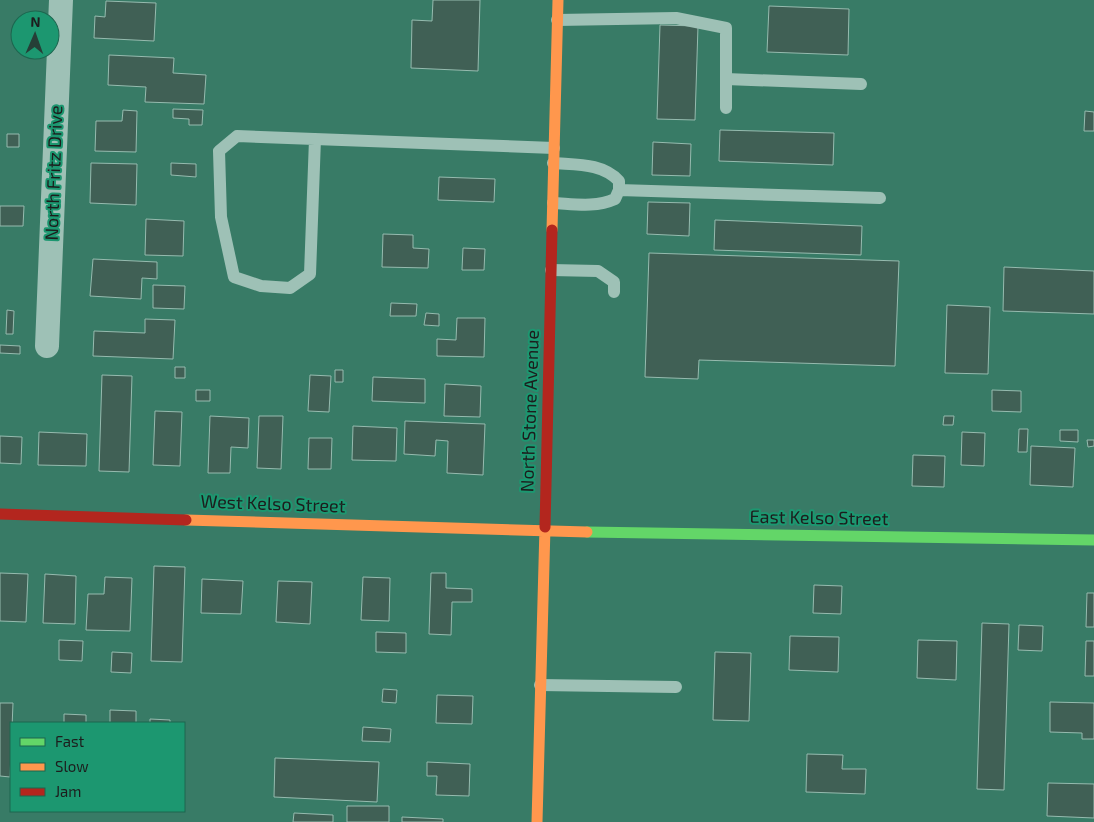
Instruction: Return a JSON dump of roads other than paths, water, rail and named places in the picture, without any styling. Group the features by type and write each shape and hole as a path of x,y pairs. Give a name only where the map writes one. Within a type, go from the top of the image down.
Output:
{"street":[{"name":"North Fritz Drive","path":"47,346 61,0"},
{"name":"North Stone Avenue","path":"537,822 558,0"},
{"name":"West Kelso Street","path":"0,514 544,531"},
{"name":"East Kelso Street","path":"544,531 1094,540"}],"lane":[{"path":"557,20 676,18 726,28 726,108"},
{"path":"726,78 861,84"},
{"path":"315,139 310,274 290,288 261,286 234,277 221,218 218,151 237,136 554,148"},
{"path":"552,203 590,206 604,204 615,199 620,181 613,174 597,167 553,163"},
{"path":"619,190 880,198"},
{"path":"551,270 598,270 614,282 614,292"},
{"path":"540,685 676,687"}]}
